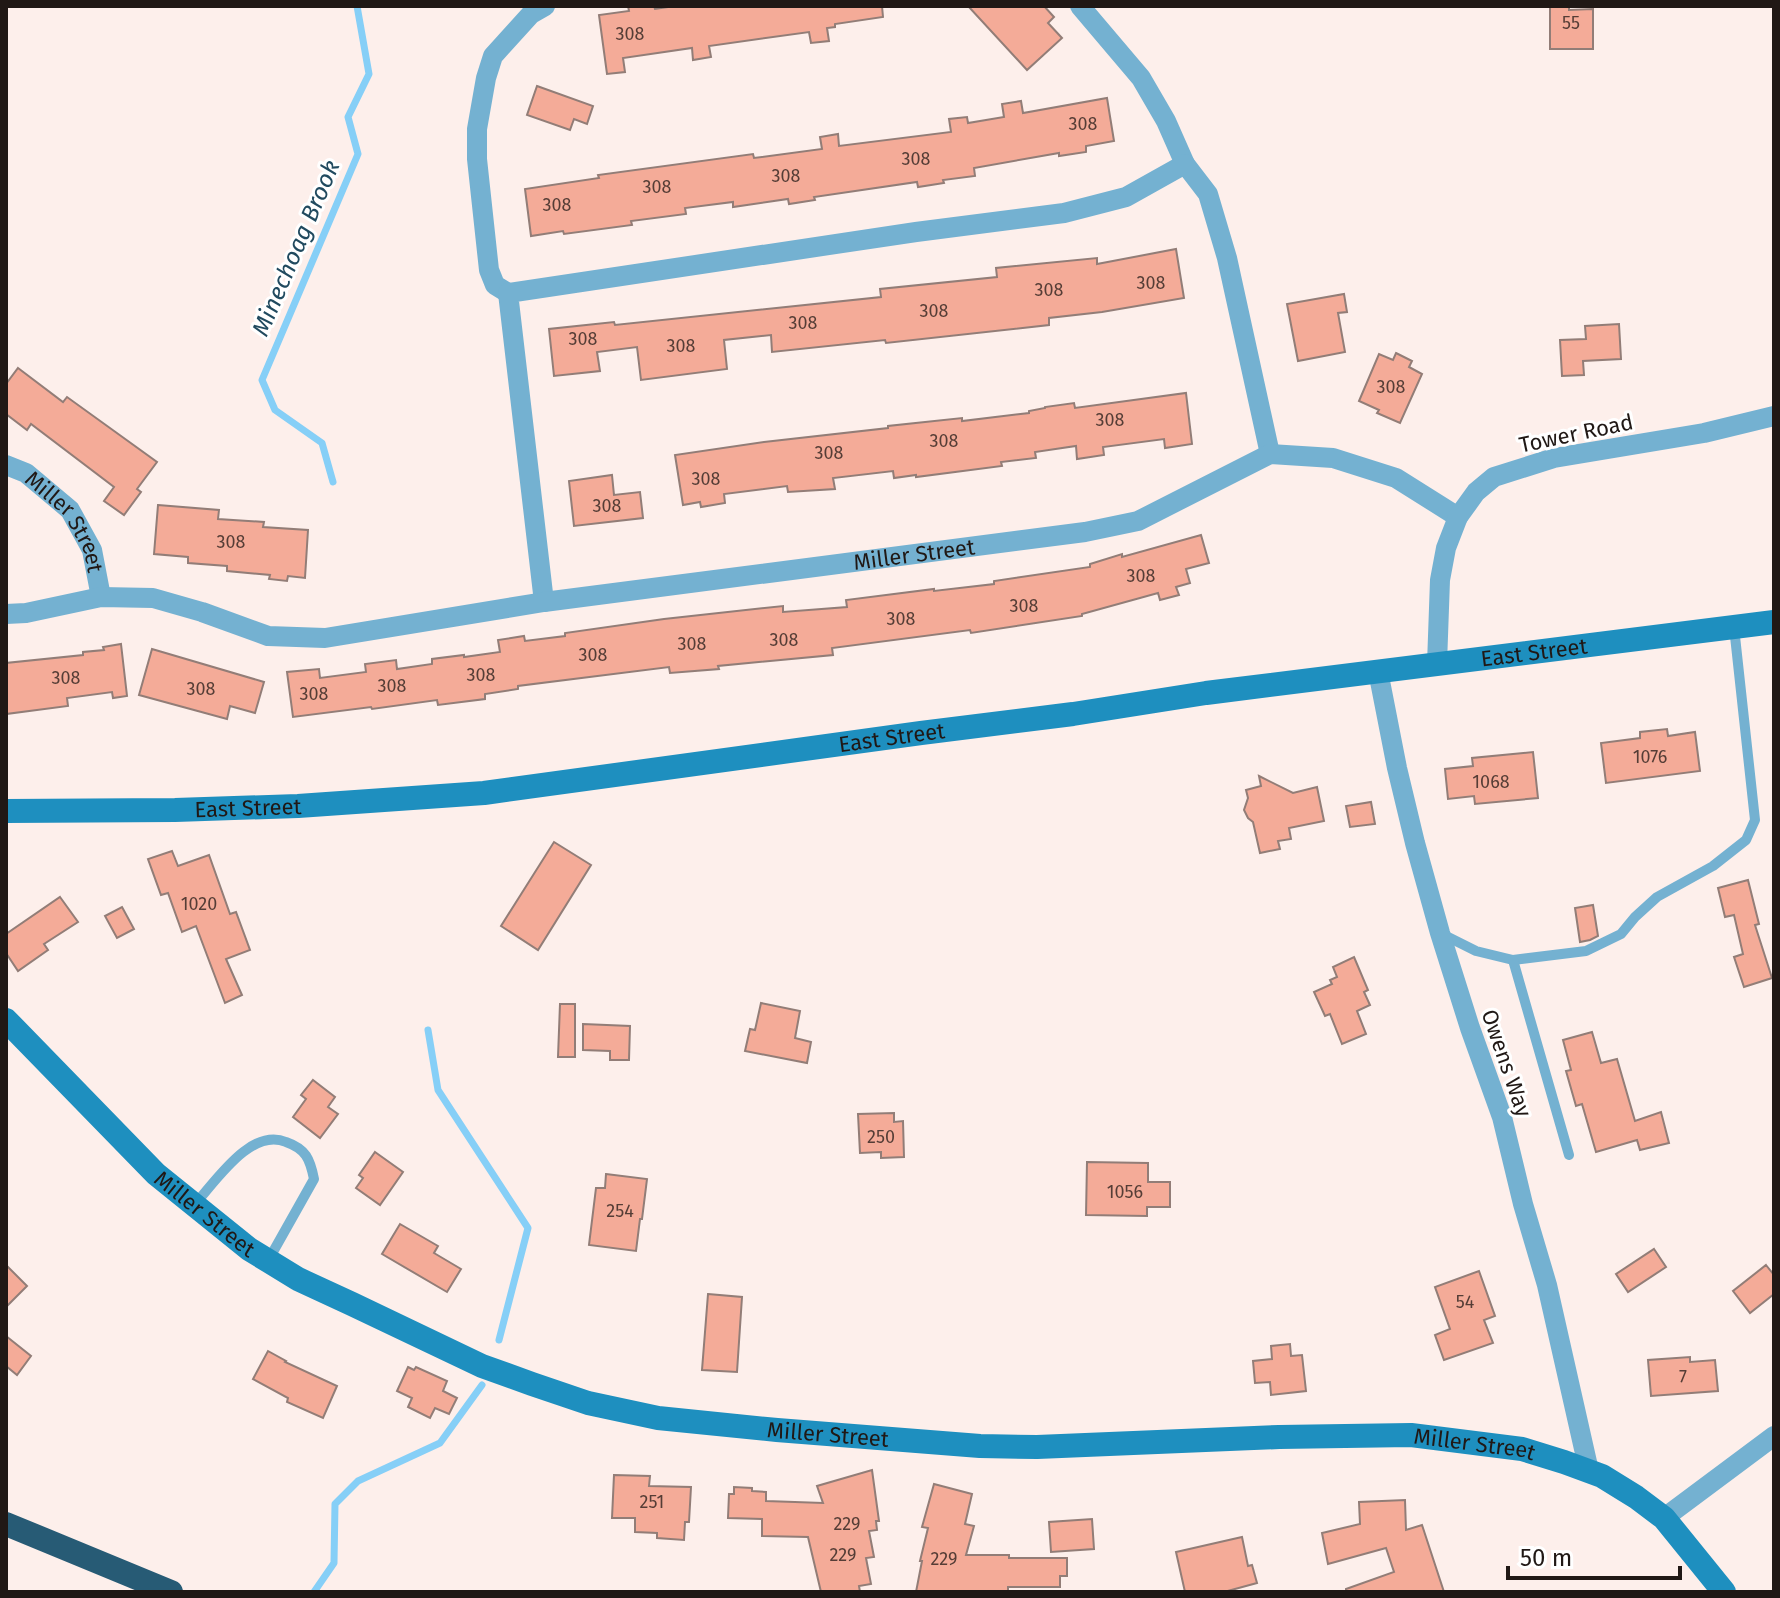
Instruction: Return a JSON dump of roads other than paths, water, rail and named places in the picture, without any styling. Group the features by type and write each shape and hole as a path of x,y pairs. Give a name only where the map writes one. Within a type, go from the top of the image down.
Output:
{"highway":[{"path":"6,1524 171,1592"}],"street":[{"path":"545,6 531,14 493,56 477,129 477,159 489,270 495,285 508,293 1064,213 1126,197 1185,164"},
{"path":"1080,6 1141,78 1166,121 1185,164 1208,194 1227,258 1270,454 1333,458 1396,478 1458,517"},
{"path":"508,293 544,602"},
{"name":"Tower Road","path":"1437,664 1440,580 1446,548 1458,517 1476,492 1494,477 1554,458 1704,433 1774,416"},
{"name":"Miller Street","path":"6,614 26,613 101,597 153,598 268,636 325,638 544,602 1085,532 1138,521 1270,454"},
{"name":"Miller Street","path":"6,465 26,473 70,510 92,550 101,597"},
{"name":"East Street","path":"6,811 298,806 484,793 1378,671 1774,622"},
{"name":"Owens Way","path":"1378,671 1397,768 1440,933 1502,1117 1547,1285 1589,1471"},
{"name":"Miller Street","path":"6,1020 156,1174 249,1249 298,1279 482,1366 588,1403 658,1418 748,1428 980,1446 1411,1435 1522,1449 1602,1476 1664,1518 1724,1592"},
{"path":"1664,1518 1774,1436"}],"lane":[{"path":"1440,933 1476,951 1513,960 1586,951 1621,934 1657,897 1713,866 1746,840 1755,820 1734,627"},
{"path":"1513,960 1569,1155"},
{"path":"194,1206 250,1146 265,1139 280,1139 300,1147 311,1164 314,1179 268,1260"}],"waterway":[{"name":"Minechoag Brook","path":"333,482 322,443 275,410 262,380 358,154 348,117 369,74 357,6"},
{"name":"Minechoag Brook","path":"428,1030 438,1090 528,1228 499,1340"},
{"name":"Minechoag Brook","path":"314,1592 334,1563 335,1504 358,1481 440,1443 482,1385"}]}
